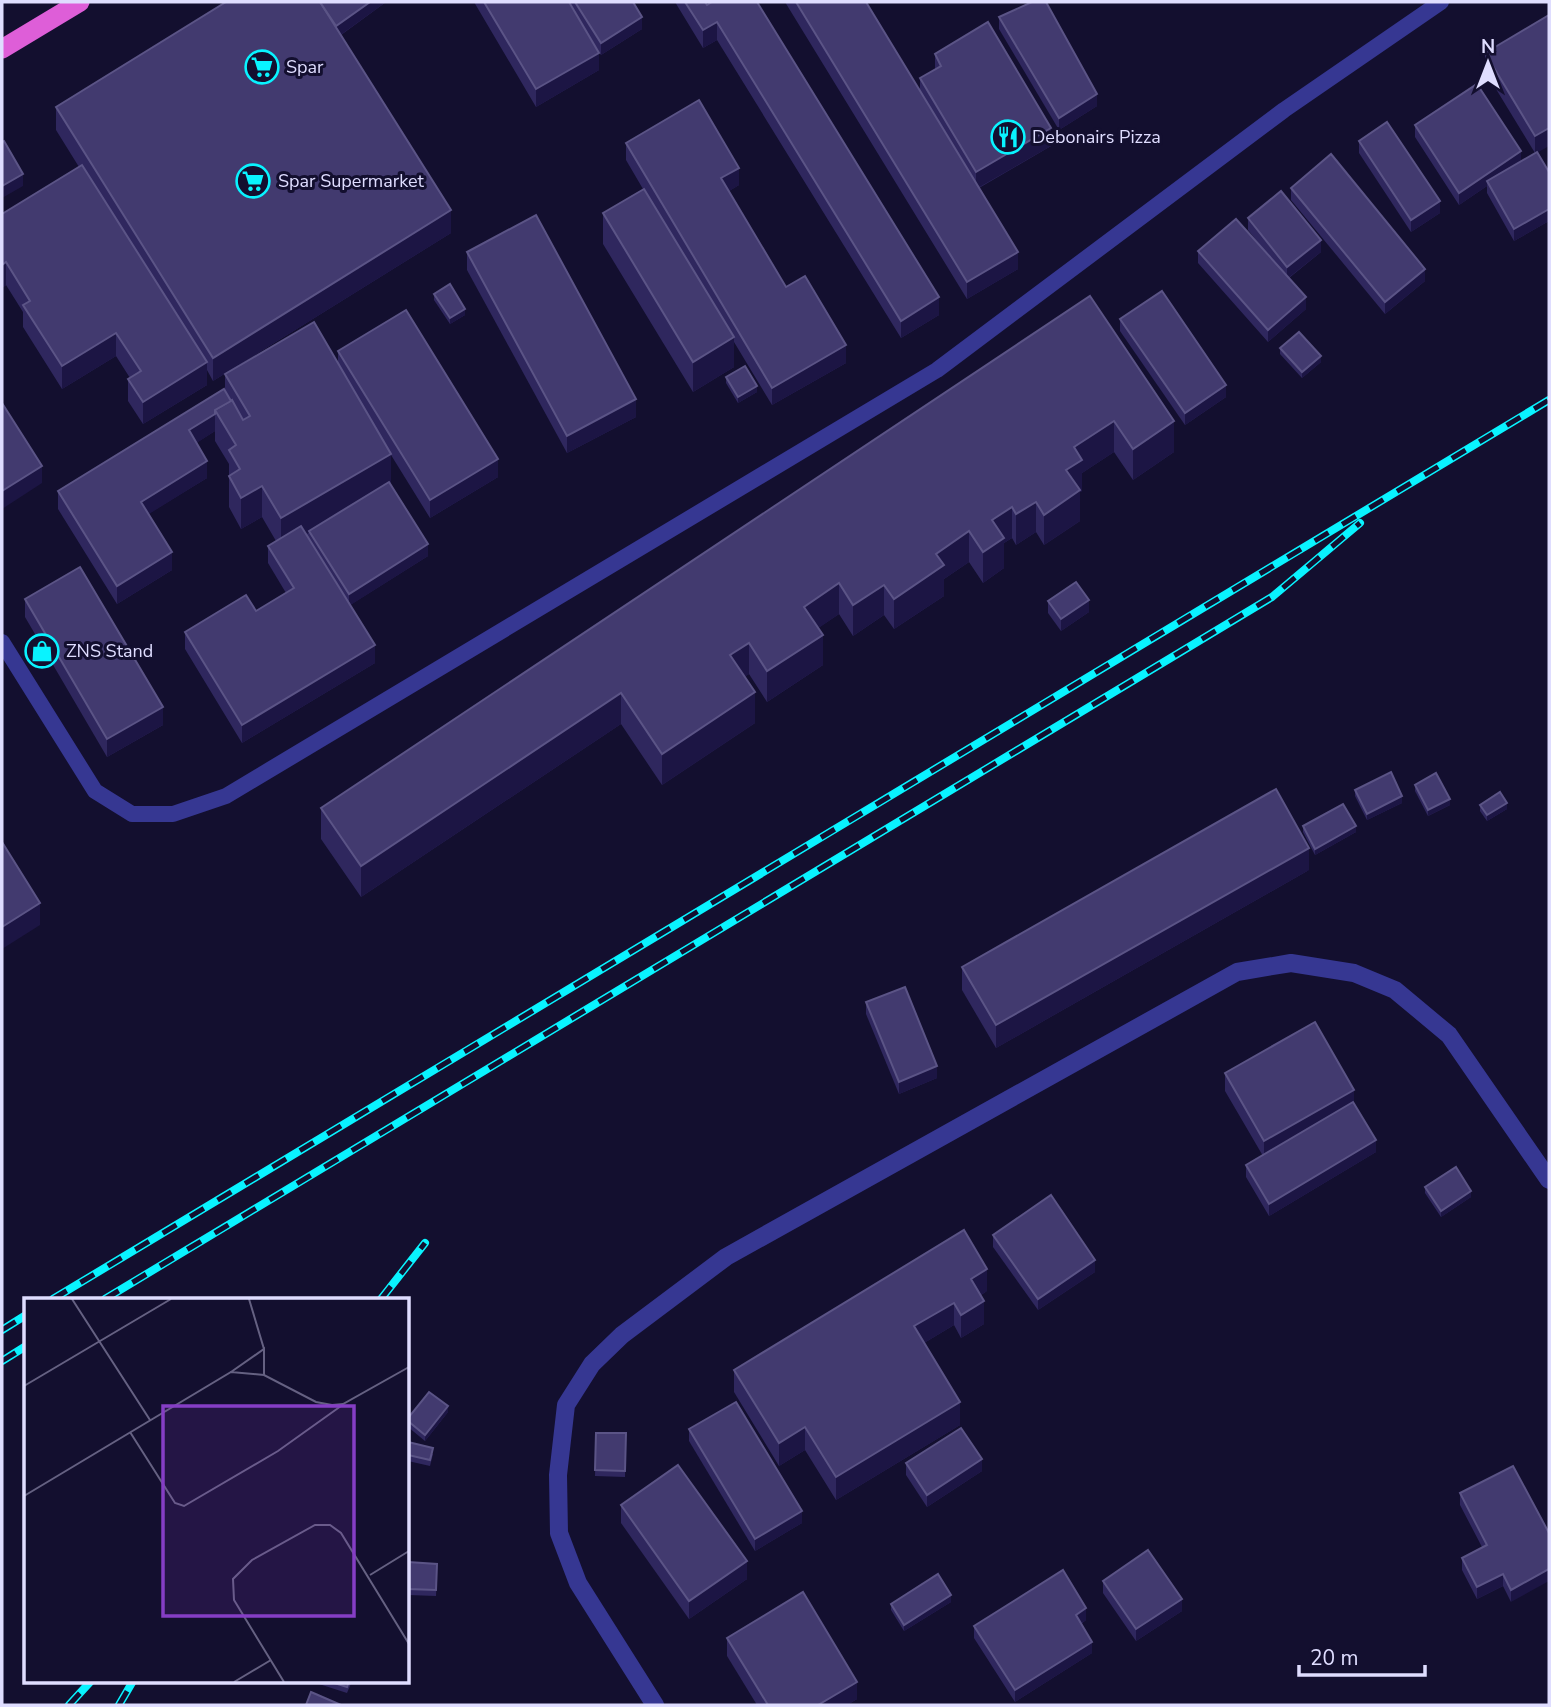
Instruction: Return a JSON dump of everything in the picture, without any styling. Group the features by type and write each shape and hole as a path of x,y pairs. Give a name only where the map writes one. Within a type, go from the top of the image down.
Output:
{"highway":[{"path":"2,49 80,2"}],"street":[{"path":"655,1705 578,1583 559,1533 558,1475 566,1405 592,1364 622,1335 726,1257 1237,972 1291,963 1354,973 1395,990 1449,1035 1549,1180"}],"lane":[{"path":"2,642 95,792 132,814 173,814 226,796 937,370 1284,110 1441,2"}],"building":[{"name":"Spar Supermarket","path":"226,2 320,2 451,210 213,358 56,107"},
{"path":"320,2 370,2 336,26"},
{"path":"484,2 569,2 599,53 536,89"},
{"path":"575,2 633,2 642,17 601,43"},
{"path":"685,2 705,2 707,5 712,2 757,2 939,297 901,321 717,22 703,30"},
{"path":"796,2 866,2 1018,252 967,282"},
{"path":"1032,2 1046,2 1097,94 1059,118 999,17"},
{"path":"1549,15 1549,128 1535,136 1485,53"},
{"path":"988,22 1051,128 976,172 920,78 941,66 935,54"},
{"path":"1477,84 1521,151 1459,193 1415,125"},
{"path":"699,100 739,168 721,178 786,287 805,276 846,345 772,388 626,143"},
{"path":"1387,122 1440,201 1411,220 1359,141"},
{"path":"4,141 23,174 2,186 2,142"},
{"path":"1537,152 1549,172 1549,209 1514,229 1487,181"},
{"path":"1331,154 1425,269 1385,302 1291,188"},
{"path":"82,165 207,362 143,402 128,379 141,371 116,333 62,366 23,305 30,301 6,262 2,265 2,214"},
{"path":"644,189 734,337 693,362 603,213"},
{"path":"1281,191 1321,240 1287,267 1248,218"},
{"path":"536,215 636,399 567,436 467,252"},
{"path":"1236,219 1306,297 1268,330 1198,251"},
{"path":"450,284 465,309 450,318 434,294"},
{"path":"1162,291 1226,385 1185,413 1120,319"},
{"path":"1090,296 1174,421 1133,449 1114,421 1074,447 1082,460 1066,470 1080,490 1044,515 1036,502 1016,514 1012,507 992,520 1004,538 983,552 969,531 936,554 944,565 894,599 884,585 853,605 839,583 804,607 823,635 767,671 749,643 730,655 755,692 662,754 621,693 361,866 321,808"},
{"path":"406,310 498,459 430,500 338,351"},
{"path":"314,322 391,454 281,518 262,486 241,498 229,476 240,469 229,450 236,445 215,410 232,400 243,420 250,416 225,374"},
{"path":"1299,332 1321,356 1302,372 1280,348"},
{"path":"745,366 757,386 738,397 726,377"},
{"path":"224,389 231,401 189,430 207,461 141,502 172,552 117,586 58,491"},
{"path":"2,403 42,466 2,491"},
{"path":"389,482 428,544 349,594 309,531"},
{"path":"301,526 375,645 242,725 185,632 246,595 256,611 294,588 268,546"},
{"path":"80,567 163,707 107,739 25,599"},
{"path":"1076,582 1089,600 1061,619 1048,601"},
{"path":"1391,772 1402,796 1367,814 1355,790"},
{"path":"1436,773 1450,799 1428,810 1415,785"},
{"path":"1276,789 1309,848 996,1025 962,967"},
{"path":"1500,792 1507,803 1487,815 1480,805"},
{"path":"1343,804 1356,826 1315,849 1303,826"},
{"path":"2,842 40,903 2,927"},
{"path":"905,987 937,1066 899,1082 866,1002"},
{"path":"1315,1022 1354,1090 1264,1141 1225,1073"},
{"path":"1353,1102 1376,1140 1269,1204 1246,1165"},
{"path":"1456,1167 1471,1191 1441,1211 1425,1187"},
{"path":"1051,1195 1095,1260 1038,1299 993,1235"},
{"path":"964,1230 987,1269 971,1279 984,1301 961,1315 954,1303 914,1326 960,1402 836,1477 805,1427 779,1443 734,1370"},
{"path":"429,1392 448,1406 425,1435 410,1423 410,1416"},
{"path":"736,1402 802,1511 755,1539 689,1429"},
{"path":"961,1428 982,1459 927,1495 906,1463"},
{"path":"596,1433 626,1433 625,1471 595,1470"},
{"path":"410,1442 433,1448 430,1460 410,1455"},
{"path":"678,1465 747,1561 689,1601 621,1505"},
{"path":"1513,1466 1549,1533 1549,1569 1511,1590 1503,1574 1477,1587 1462,1558 1487,1545 1460,1493"},
{"path":"1148,1550 1182,1599 1136,1629 1103,1581"},
{"path":"410,1562 437,1564 436,1590 410,1589"},
{"path":"1063,1570 1086,1608 1076,1615 1092,1642 1015,1690 974,1626"},
{"path":"938,1574 951,1595 904,1625 891,1604"},
{"path":"803,1592 857,1682 818,1705 768,1705 727,1638"},
{"path":"331,1682 349,1682 347,1687"},
{"path":"311,1692 341,1705 306,1705"}],"railway":[{"path":"55,1298 1549,400"},
{"path":"107,1298 1272,597 1360,523"},
{"path":"382,1298 425,1243"},
{"path":"2,1330 24,1316"},
{"path":"2,1361 24,1347"},
{"path":"69,1705 90,1682"},
{"path":"119,1705 132,1682"}],"place":[{"name":"Spar","path":"262,67"},
{"name":"Debonairs Pizza","path":"1008,137"},
{"name":"Spar Supermarket","path":"253,181"},
{"name":"ZNS Stand","path":"42,651"}]}
